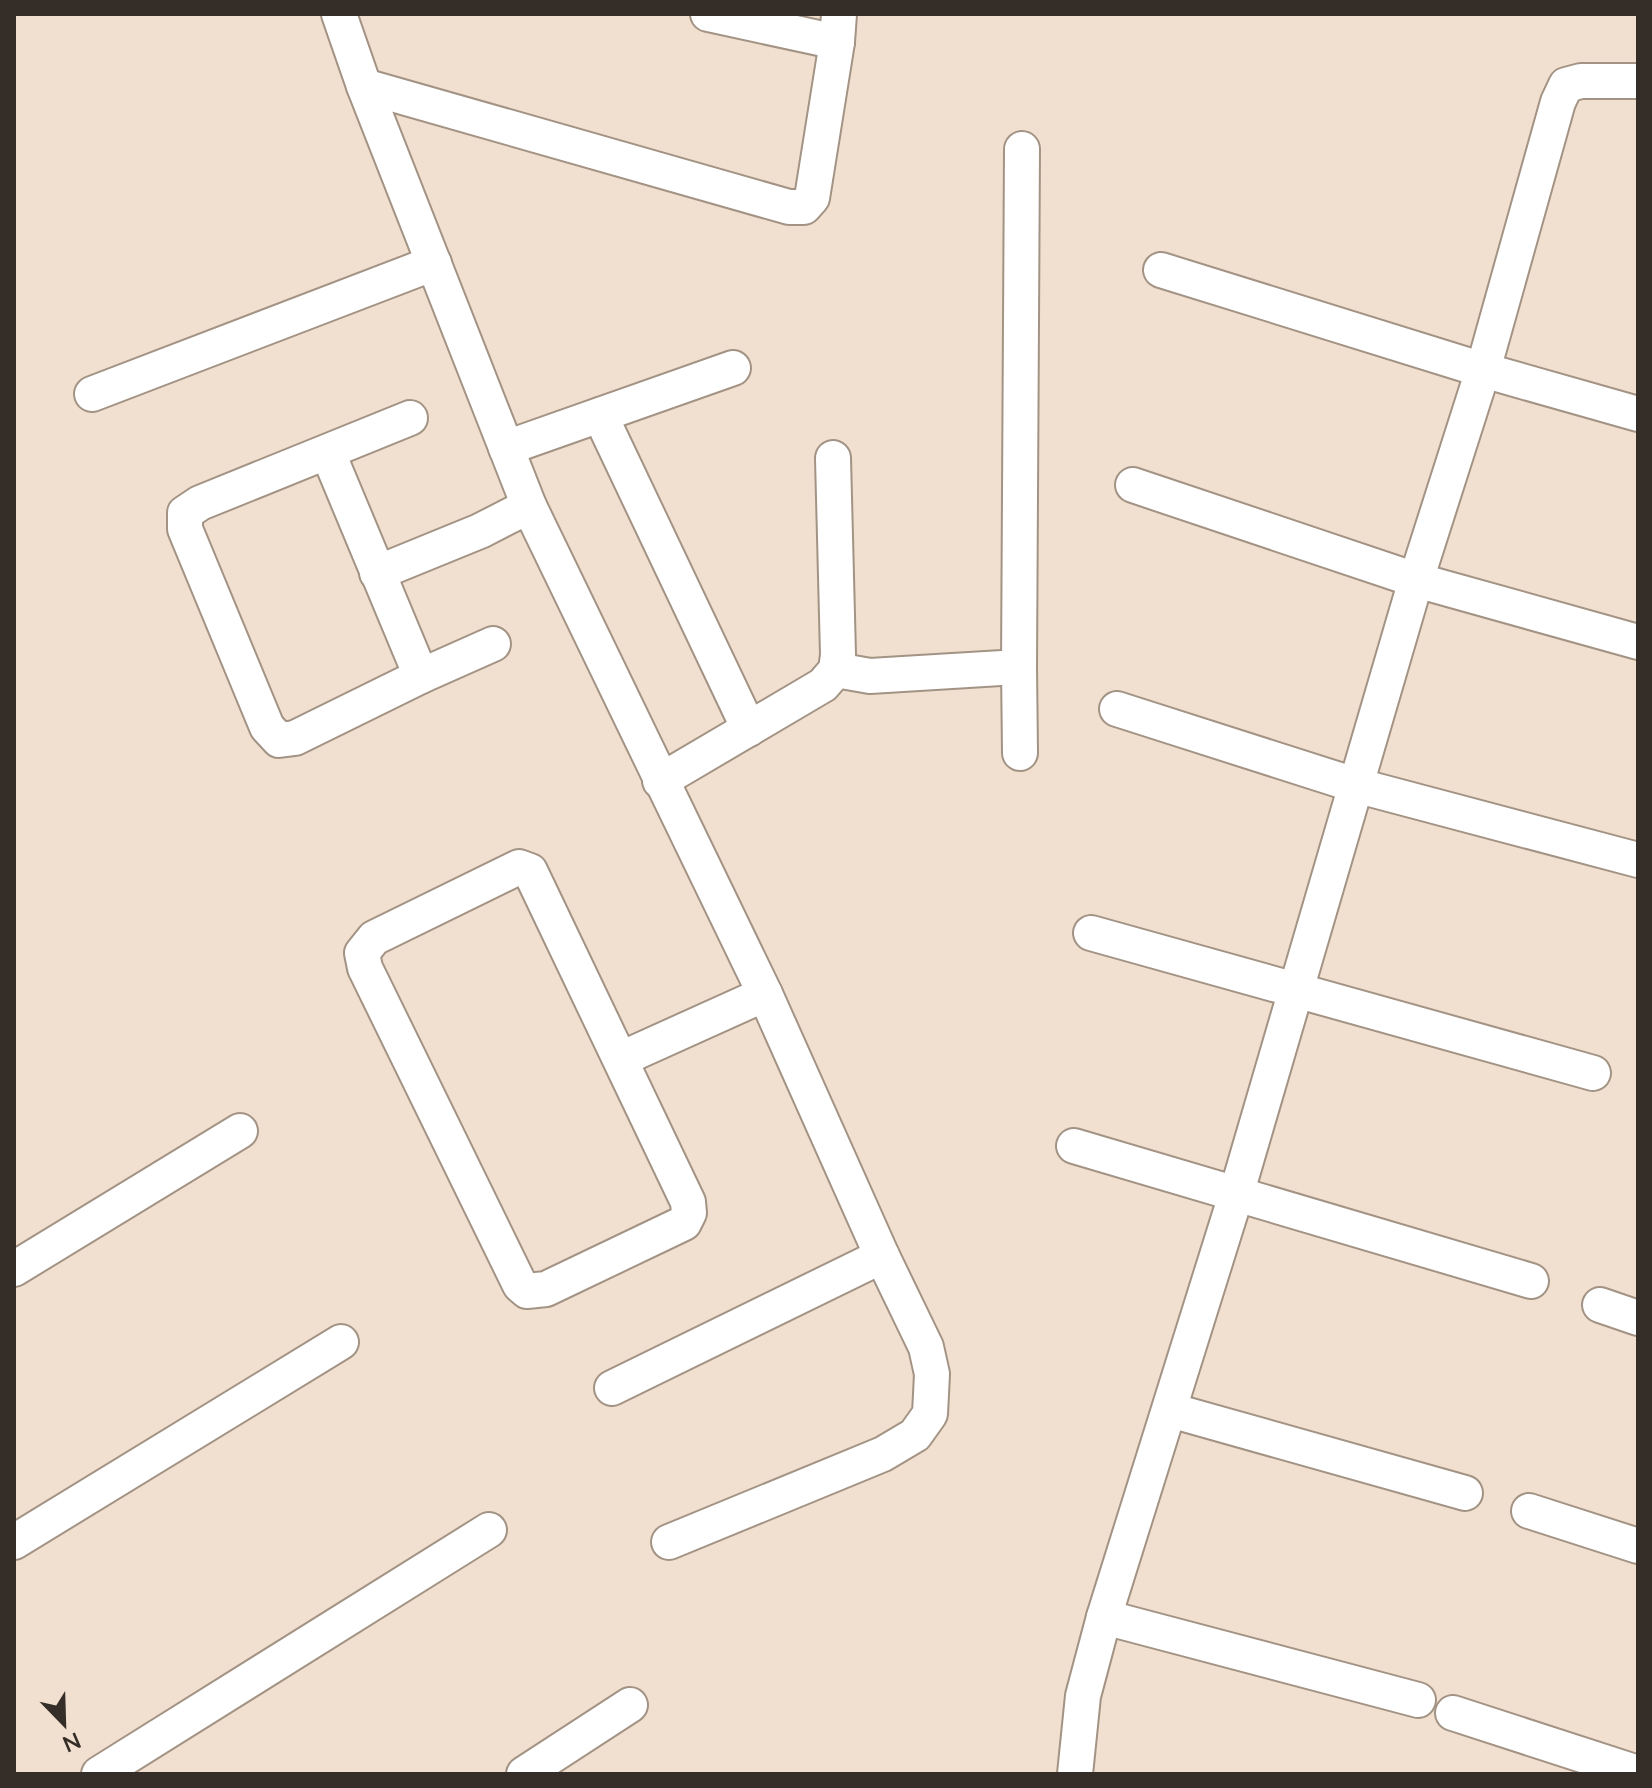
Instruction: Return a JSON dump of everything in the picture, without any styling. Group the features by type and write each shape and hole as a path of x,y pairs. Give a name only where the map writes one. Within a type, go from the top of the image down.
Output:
{"street":[{"path":"339,14 364,86 529,506 765,994 926,1347 932,1374 930,1414 915,1435 883,1454 669,1542"},
{"path":"364,86 789,207 804,207 812,198 838,28 708,14"},
{"path":"1075,1774 1083,1696 1104,1617 1236,1195 1416,580 1483,370 1558,102 1566,85 1581,81 1638,81"},
{"path":"1020,753 1022,149"},
{"path":"92,394 434,263"},
{"path":"1161,270 1483,370 1638,414"},
{"path":"506,448 733,368"},
{"path":"600,415 749,729"},
{"path":"410,418 200,503 185,513 185,529 267,727 279,740 295,738 493,644"},
{"path":"328,453 421,676"},
{"path":"660,781 823,685 836,670 833,458"},
{"path":"1133,485 1416,580 1638,642"},
{"path":"377,573 480,531 529,506"},
{"path":"836,670 870,676 1019,667"},
{"path":"1117,709 1355,785 1638,860"},
{"path":"519,867 530,871 621,1059 688,1202 689,1213 684,1223 546,1289 527,1291 520,1285 365,968 362,953 374,938 492,879 519,867"},
{"path":"1091,933 1593,1073"},
{"path":"621,1059 765,994"},
{"path":"14,1269 240,1131"},
{"path":"1074,1146 1531,1281"},
{"path":"612,1388 882,1256"},
{"path":"1600,1305 1638,1318"},
{"path":"14,1542 341,1342"},
{"path":"1170,1410 1465,1493"},
{"path":"1529,1511 1638,1546"},
{"path":"99,1774 489,1530"},
{"path":"1104,1617 1418,1700"},
{"path":"524,1774 630,1705"},
{"path":"1453,1713 1638,1773"}]}
